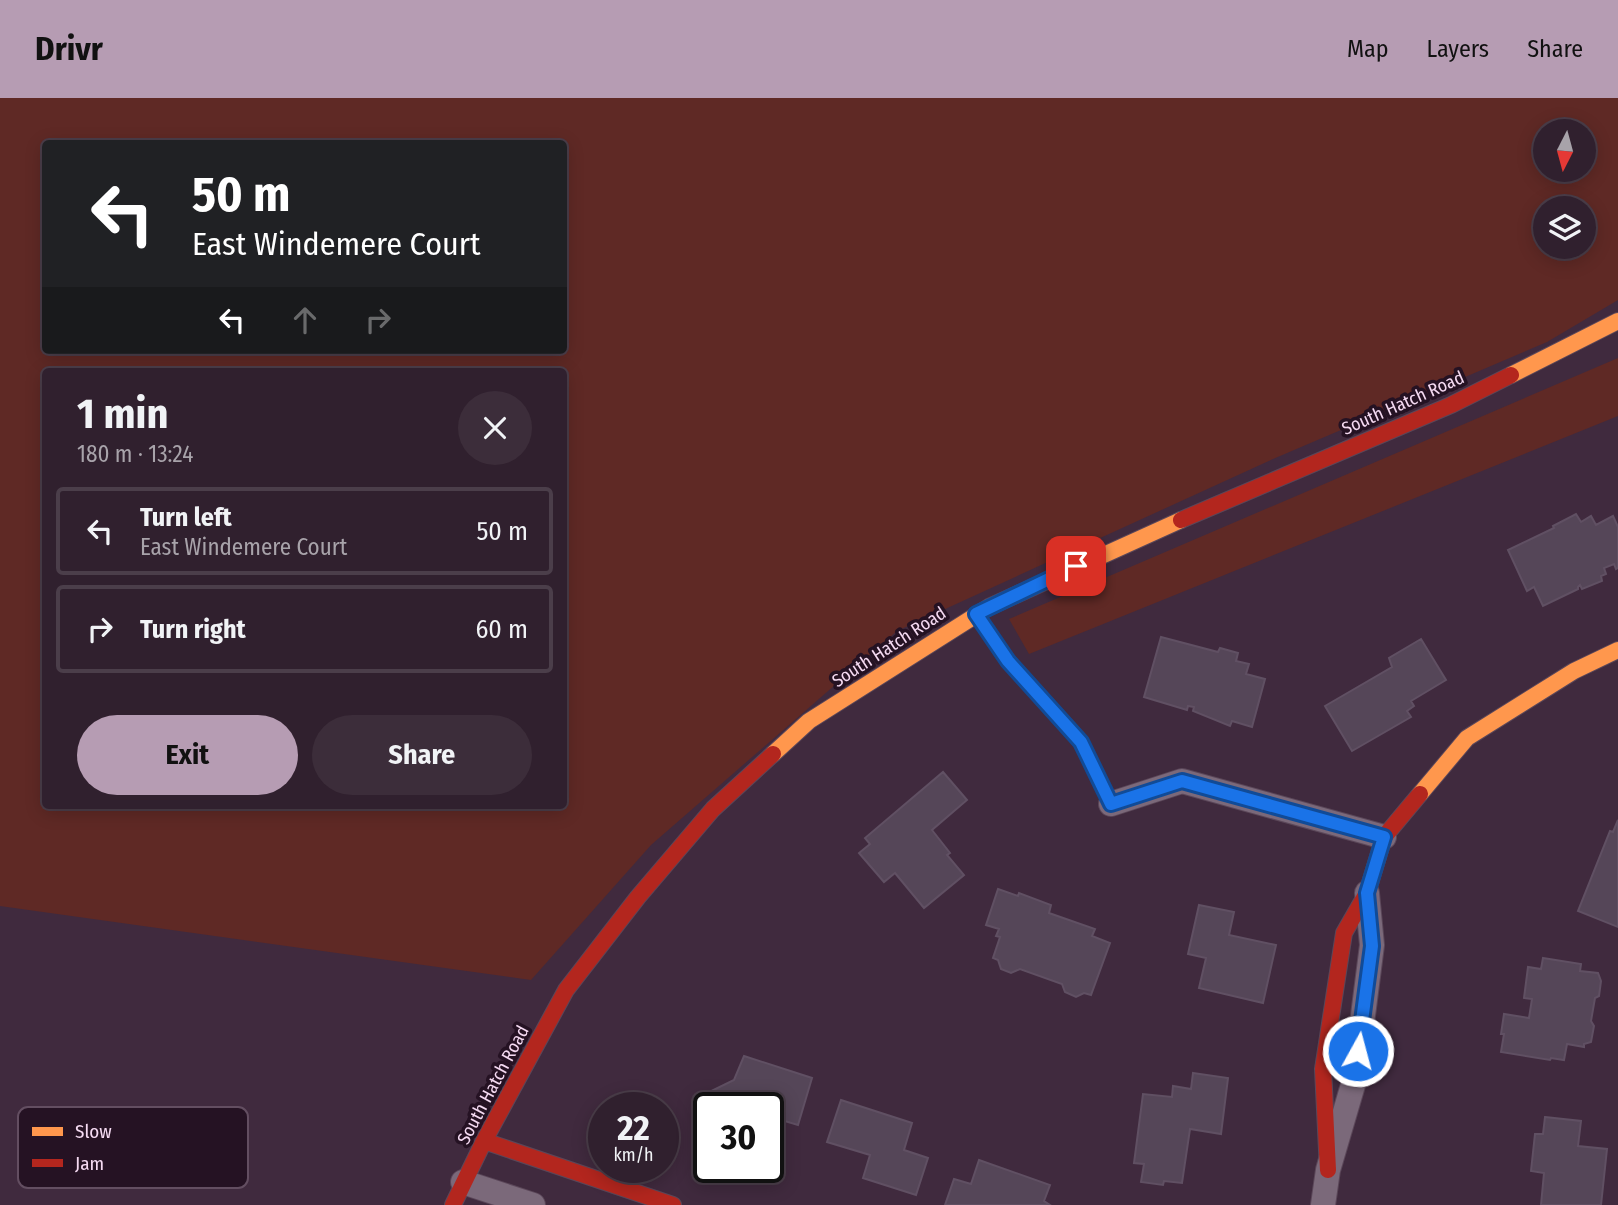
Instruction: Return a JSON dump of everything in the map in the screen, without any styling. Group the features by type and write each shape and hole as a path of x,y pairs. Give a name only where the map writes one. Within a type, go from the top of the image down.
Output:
{"main road":[{"name":"South Hatch Road","path":"453,1205 566,990 638,897 713,809 809,721 976,614 1120,546 1451,405 1618,321"},
{"path":"1367,893 1384,837 1467,738 1574,671 1618,650"},
{"path":"484,1142 673,1205"}],"street":[{"path":"1111,804 1182,781 1384,837"},
{"path":"1323,1205 1328,1170 1355,1078 1372,946 1367,893"},
{"path":"463,1182 533,1205"}],"lane":[{"path":"976,614 1008,661 1081,742 1111,804"}],"shaded area":[{"path":"0,98 1618,98 1618,300 1547,342 1273,459 897,631 651,845 531,980 0,906"},
{"path":"1618,358 1618,416 1029,654 1009,619"}],"building":[{"path":"1576,514 1581,522 1591,516 1596,525 1613,516 1618,527 1618,568 1616,569 1614,564 1604,568 1606,574 1601,576 1602,581 1582,589 1580,585 1578,589 1543,606 1534,587 1527,591 1508,550"},
{"path":"1161,637 1218,652 1220,648 1238,653 1236,661 1249,664 1246,674 1265,679 1252,727 1232,721 1230,726 1193,711 1194,707 1188,706 1187,710 1144,697"},
{"path":"1421,639 1446,680 1411,701 1414,706 1407,711 1411,717 1352,751 1325,706 1392,667 1389,658"},
{"path":"943,772 967,800 932,830 950,853 947,855 964,875 924,908 895,873 884,882 859,853 870,844 865,838"},
{"path":"1618,820 1618,927 1578,911 1610,831 1613,832"},
{"path":"998,889 1018,896 1019,893 1051,905 1049,913 1095,929 1092,936 1110,943 1091,995 1084,993 1076,997 1065,992 1062,984 1020,969 1011,973 1001,969 998,960 993,958 1000,937 996,936 999,929 986,925"},
{"path":"1199,905 1234,912 1229,935 1276,945 1263,1003 1199,988 1206,958 1188,954"},
{"path":"1543,958 1581,964 1580,971 1598,973 1601,981 1591,1021 1594,1026 1591,1042 1584,1044 1584,1047 1567,1044 1564,1060 1501,1052 1504,1014 1529,1018 1532,999 1524,998 1528,967 1541,969"},
{"path":"744,1056 812,1078 798,1125 784,1121 784,1092 709,1092 734,1080"},
{"path":"1193,1073 1228,1078 1221,1134 1190,1129 1182,1183 1164,1181 1163,1185 1141,1182 1144,1164 1134,1163 1143,1094 1172,1097 1173,1086 1191,1089"},
{"path":"841,1100 912,1123 904,1150 928,1158 916,1195 863,1178 870,1155 827,1142"},
{"path":"1545,1117 1581,1121 1578,1146 1607,1149 1601,1205 1541,1205 1544,1173 1531,1171 1535,1134 1543,1134"},
{"path":"979,1160 1050,1185 1044,1201 1050,1205 945,1205 954,1179 971,1184"}],"traffic: slow":[{"path":"1511,375 1618,321"},
{"path":"773,754 809,721 989,607 1181,520"},
{"path":"1420,794 1467,738 1574,671 1618,650"}],"traffic: jam":[{"path":"1181,520 1451,405 1511,375"},
{"path":"453,1205 484,1141 566,990 638,897 713,809 773,754"},
{"path":"1328,1170 1323,1069 1344,933 1367,893 1384,837 1420,794"},
{"path":"484,1141 673,1205"}],"route":[{"path":"1076,566 976,614 1008,661 1081,742 1111,804 1182,781 1384,837 1367,893 1372,946 1358,1051"}]}
